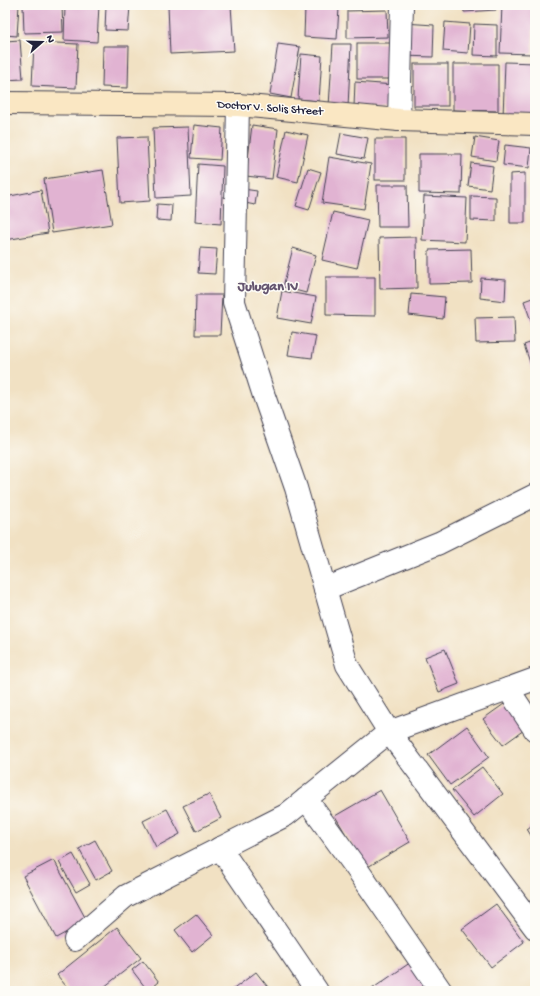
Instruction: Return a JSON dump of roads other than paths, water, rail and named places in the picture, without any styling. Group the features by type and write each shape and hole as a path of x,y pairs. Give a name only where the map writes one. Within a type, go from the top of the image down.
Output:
{"street":[{"path":"399,120 402,5"},
{"name":"Doctor V. Solis Street","path":"5,103 238,105 399,120 535,124"},
{"path":"238,105 234,302 264,396 296,488 347,665 389,732 535,928"},
{"path":"325,588 439,543 535,495"},
{"path":"75,940 126,896 286,815 389,732 535,679"},
{"path":"508,689 535,730"},
{"path":"306,799 357,868 441,991"},
{"path":"220,848 317,991"}],"district":[{"name":"Julugan IV","path":"268,287"}]}
